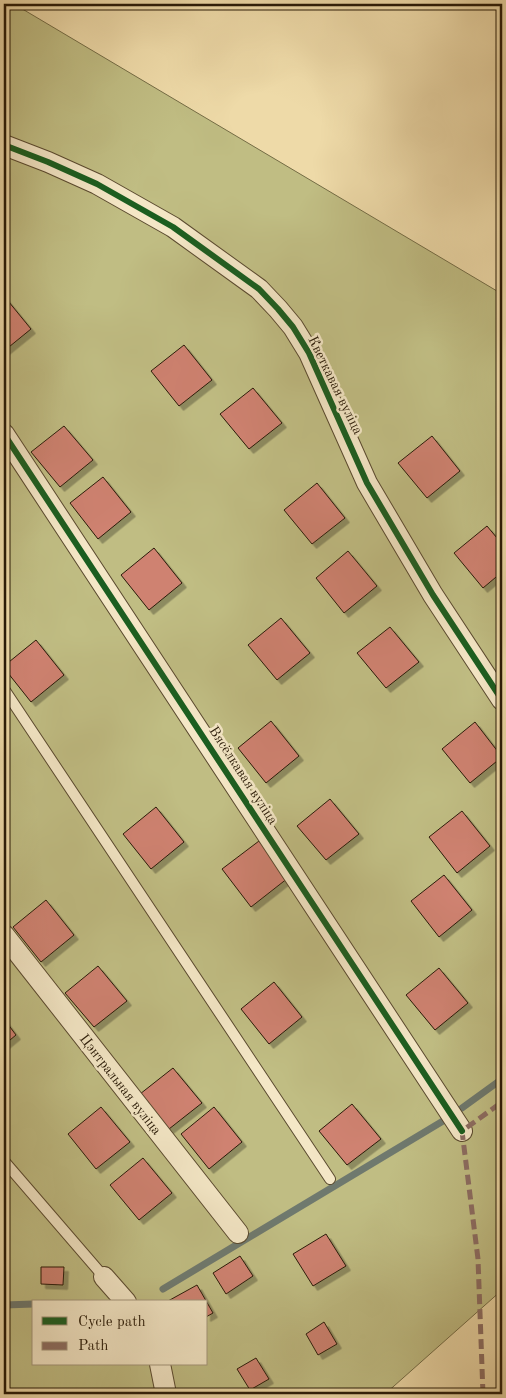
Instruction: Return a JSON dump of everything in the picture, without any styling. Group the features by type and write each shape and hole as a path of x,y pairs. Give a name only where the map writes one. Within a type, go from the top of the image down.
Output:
{"street":[{"name":"Кветкавая вуліца","path":"4,145 97,184 173,227 259,289 278,309 309,353 367,483 433,595 502,700"},
{"name":"Вясёлкавая вуліца","path":"4,434 462,1130"},
{"name":"Цэнтральная вуліца","path":"4,935 238,1233"},
{"path":"104,1277 124,1300"},
{"path":"160,1366 166,1394"}],"lane":[{"path":"4,689 330,1179"},
{"path":"4,1161 104,1277"}],"shaded area":[{"path":"4,4 14,4 502,294 502,1290 385,1394 4,1394"}],"building":[{"path":"4,296 31,329 4,351"},
{"path":"184,345 212,380 179,406 151,371"},
{"path":"253,388 282,423 249,449 220,414"},
{"path":"64,426 93,460 60,487 31,452"},
{"path":"432,436 460,471 427,498 398,463"},
{"path":"103,477 131,512 98,539 70,503"},
{"path":"317,483 345,518 312,544 284,510"},
{"path":"487,526 502,544 502,572 483,588 454,553"},
{"path":"154,548 182,583 149,610 121,575"},
{"path":"348,551 377,586 344,613 316,578"},
{"path":"281,618 310,653 277,680 248,645"},
{"path":"390,627 419,662 386,688 357,653"},
{"path":"36,640 64,675 31,702 4,666"},
{"path":"271,721 299,756 266,783 238,748"},
{"path":"475,722 502,757 470,783 442,749"},
{"path":"330,799 359,834 326,860 297,826"},
{"path":"156,807 184,842 151,869 123,834"},
{"path":"462,811 490,846 457,873 429,837"},
{"path":"259,841 288,878 251,907 222,869"},
{"path":"444,875 472,910 439,937 411,901"},
{"path":"46,900 74,935 41,962 13,927"},
{"path":"98,966 127,1001 94,1027 65,993"},
{"path":"439,968 468,1003 435,1030 406,995"},
{"path":"274,982 302,1017 269,1044 241,1009"},
{"path":"4,1019 16,1035 4,1045"},
{"path":"173,1068 202,1103 169,1129 140,1094"},
{"path":"352,1104 381,1139 347,1165 319,1131"},
{"path":"101,1107 130,1142 96,1169 68,1134"},
{"path":"214,1107 242,1142 209,1169 181,1134"},
{"path":"143,1158 172,1193 139,1220 110,1185"},
{"path":"326,1234 346,1266 313,1286 293,1254"},
{"path":"240,1256 253,1276 226,1294 213,1273"},
{"path":"41,1267 64,1267 63,1285 41,1284"},
{"path":"197,1285 206,1300 170,1300"},
{"path":"208,1304 213,1313 208,1316"},
{"path":"324,1322 337,1344 318,1355 306,1334"},
{"path":"256,1358 269,1379 250,1390 237,1369"},
{"path":"158,1388 158,1394 136,1394 136,1391"}],"waterway":[{"path":"462,1108 502,1079"},
{"path":"163,1289 443,1121"},
{"path":"4,1305 32,1304"}],"marked path":[{"path":"483,1394 478,1259 462,1131 502,1102"}],"cycle path":[{"path":"4,145 97,184 173,227 259,289 278,309 293,327 309,353 367,483 433,595 502,700"},
{"path":"4,434 462,1131"}]}
